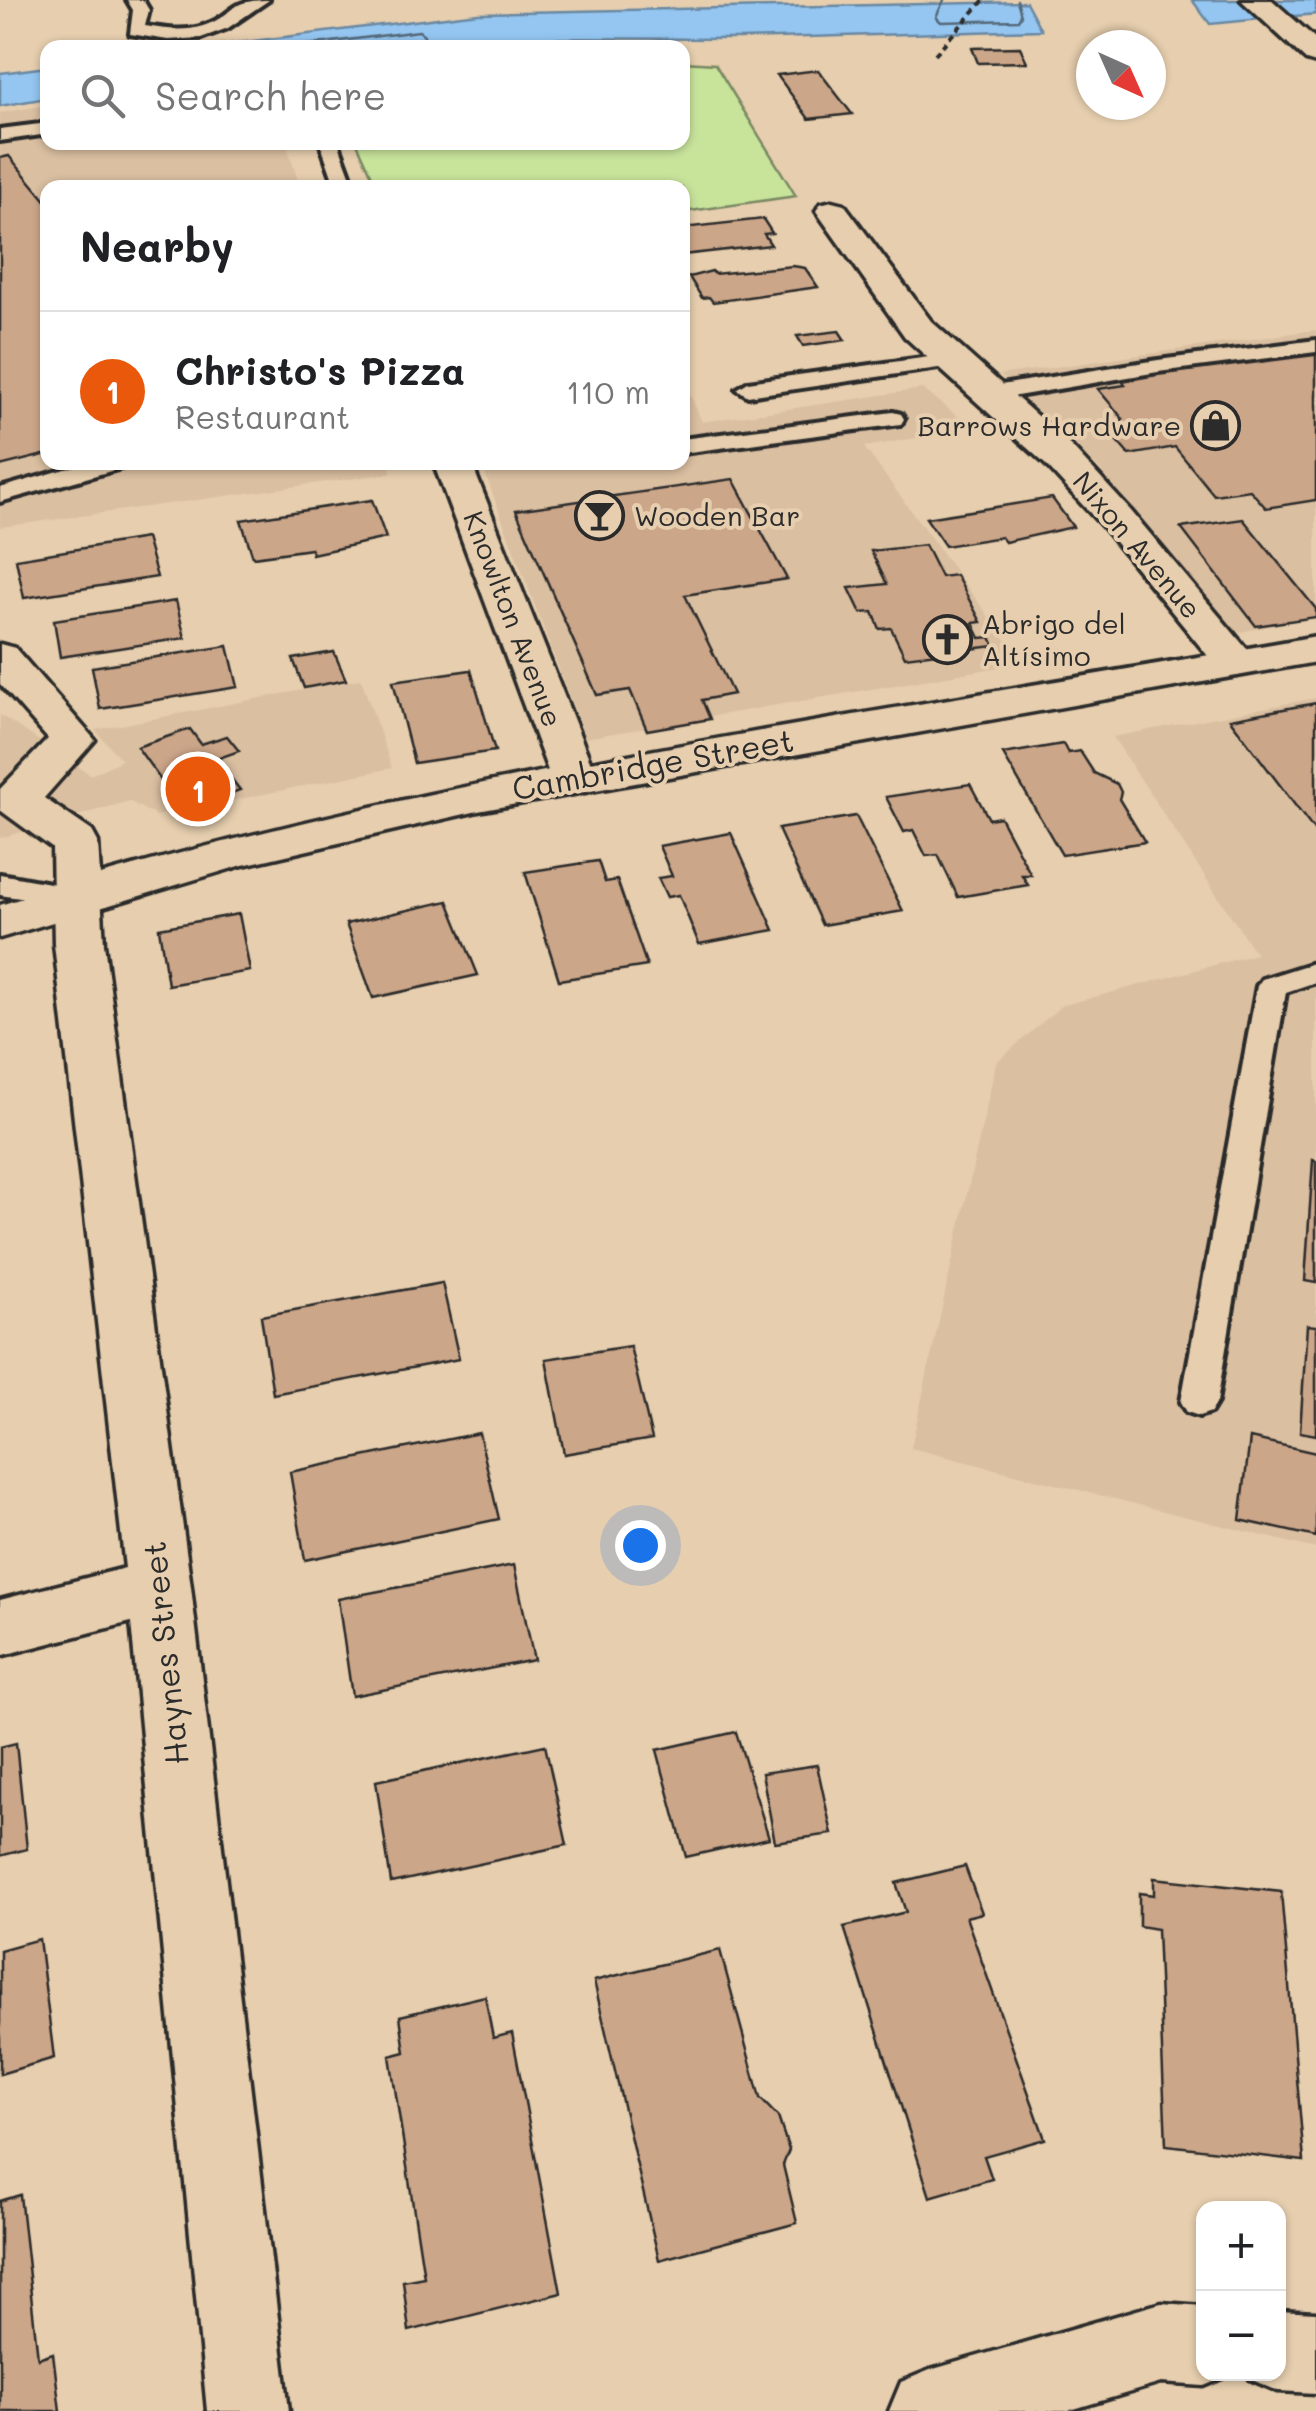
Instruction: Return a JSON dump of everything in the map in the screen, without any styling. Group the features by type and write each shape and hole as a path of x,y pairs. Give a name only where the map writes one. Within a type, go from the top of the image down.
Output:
{"street":[{"path":"1255,0 1316,54"},
{"name":"Nixon Avenue","path":"832,211 918,330 1058,454 1236,664"},
{"name":"Knowlton Avenue","path":"464,470 573,776"},
{"name":"Cambridge Street","path":"0,922 325,828 573,776 1316,649"},
{"path":"0,657 73,740 8,794"},
{"name":"Haynes Street","path":"8,794 75,842 80,944 159,1587 248,2411"},
{"path":"0,1628 159,1587"},
{"path":"930,2411 1160,2343 1196,2345"},
{"path":"1286,2351 1316,2353"}],"lane":[{"path":"134,0 141,10 136,30 176,37 222,24 242,4 261,0"},
{"path":"0,134 40,129"},
{"path":"333,150 343,180"},
{"path":"988,394 1316,346"},
{"path":"748,389 951,360"},
{"path":"690,445 893,418"},
{"path":"0,494 88,470"},
{"path":"0,883 6,888 77,897"},
{"path":"1200,1402 1272,986 1316,972"}],"path":[{"path":"936,54 983,1"}],"shaded area":[{"path":"40,106 40,150 288,150 298,180 40,180 40,470 392,473 0,527 0,113"},
{"path":"1316,330 1316,616 1227,635 1100,470 1000,375"},
{"path":"922,389 973,428 864,447 1023,663 585,738 484,470 690,470 690,394 702,422"},
{"path":"361,679 392,768 156,816 129,801 0,838 0,715 91,775 122,760 95,730"},
{"path":"1316,698 1316,1549 911,1448 996,1063 1061,1006 1256,954 1113,737"}],"green space":[{"path":"690,62 715,64 796,196 690,211 690,180 374,180 360,150 690,150"}],"water":[{"path":"1192,0 1316,0 1316,14 1210,24"},
{"path":"1026,2 1041,30 740,39 260,40 478,13"},
{"path":"40,68 40,99 0,106 0,73"}],"building":[{"path":"1020,47 1027,62 978,63 972,48"},
{"path":"818,70 852,114 809,119 777,75"},
{"path":"9,156 40,193 40,456 0,466 0,158"},
{"path":"763,219 772,233 764,234 771,245 690,254 690,227"},
{"path":"793,266 805,268 818,287 713,302 709,297 702,298 690,277 712,271 714,274"},
{"path":"839,331 845,340 803,346 797,336"},
{"name":"Barrows Hardware","path":"1316,347 1316,500 1266,508 1250,490 1214,495 1175,447 1129,455 1110,433 1123,419 1098,389 1125,385 1121,379 1169,372 1166,368"},
{"path":"733,479 787,579 685,595 733,694 702,700 710,719 647,730 630,690 597,695 516,510"},
{"path":"1052,498 1073,527 1005,542 1001,537 945,546 926,518"},
{"path":"372,500 386,538 312,554 311,549 253,557 241,520"},
{"path":"1243,519 1316,609 1316,617 1256,626 1181,528"},
{"path":"146,538 157,577 24,598 16,559"},
{"path":"925,545 941,577 956,575 981,622 973,623 980,638 991,637 995,646 905,657 891,628 880,629 873,612 861,613 849,588 887,584 871,551"},
{"path":"176,601 185,638 60,657 54,620"},
{"path":"228,646 238,687 100,709 92,667"},
{"path":"334,652 346,680 304,688 293,659"},
{"path":"471,670 495,751 414,763 393,681"},
{"path":"1316,703 1316,833 1230,719"},
{"path":"190,729 201,744 227,736 239,751 216,759 240,790 183,811 137,747"},
{"path":"1063,744 1068,753 1080,751 1094,773 1117,784 1119,799 1145,842 1062,855 1003,754"},
{"path":"970,784 989,819 1000,817 1031,875 1022,875 1028,885 958,897 938,855 926,856 913,830 904,832 886,797"},
{"path":"856,816 903,911 822,925 778,829"},
{"path":"731,833 774,930 699,944 679,895 667,897 658,878 672,876 659,846"},
{"path":"598,861 605,882 617,880 647,966 559,980 525,872"},
{"path":"448,901 478,975 373,998 346,924"},
{"path":"239,914 250,971 168,985 159,928"},
{"path":"1313,1160 1316,1161 1316,1283 1305,1281"},
{"path":"442,1283 459,1359 273,1394 261,1316"},
{"path":"1307,1325 1316,1326 1316,1435 1300,1432"},
{"path":"630,1346 652,1439 564,1454 546,1359"},
{"path":"479,1433 499,1519 305,1560 290,1472"},
{"path":"1250,1438 1316,1453 1316,1537 1240,1520"},
{"path":"514,1565 534,1660 352,1696 338,1599"},
{"path":"736,1732 769,1838 686,1857 657,1750"},
{"path":"16,1743 27,1849 0,1856 0,1747"},
{"path":"545,1745 567,1845 391,1883 376,1781"},
{"path":"817,1765 832,1834 775,1842 762,1773"},
{"path":"965,1866 982,1913 966,1917 1045,2139 984,2156 992,2179 930,2197 844,1927 906,1912 896,1883"},
{"path":"1154,1878 1281,1892 1304,2161 1166,2145 1157,1929 1139,1926 1139,1893 1154,1895"},
{"path":"39,1939 54,2058 0,2074 0,1950"},
{"path":"720,1950 760,2098 778,2117 789,2150 783,2165 797,2223 659,2260 594,1981"},
{"path":"485,1996 493,2038 512,2033 561,2293 409,2331 403,2281 424,2277 390,2056 405,2052 400,2016"},
{"path":"20,2195 38,2358 53,2353 60,2411 0,2411 0,2201"}],"place":[{"name":"Barrows Hardware","path":"1216,426"},
{"name":"Wooden Bar","path":"599,516"},
{"name":"Abrigo del Altísimo","path":"947,640"},
{"name":"Christo's Pizza","path":"198,789"}]}
